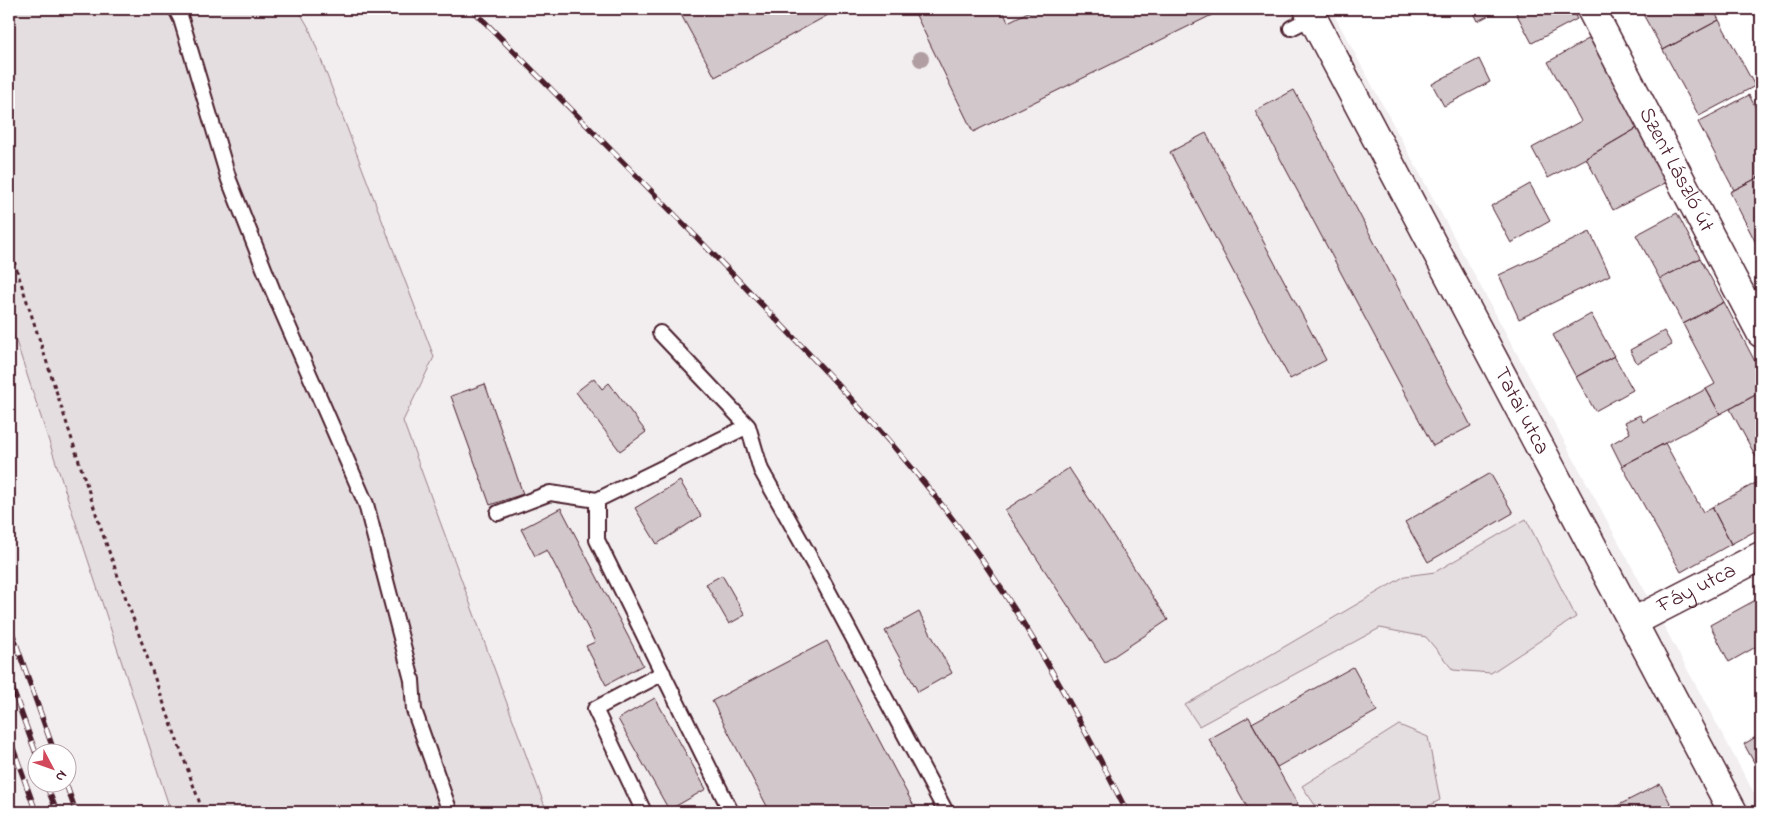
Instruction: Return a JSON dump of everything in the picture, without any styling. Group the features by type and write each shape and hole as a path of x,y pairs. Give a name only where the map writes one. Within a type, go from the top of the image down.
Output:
{"street":[{"name":"Szent László út","path":"1591,9 1761,333"},
{"name":"Tatai utca","path":"1304,18 1633,622 1733,812"},
{"name":"Fáy utca","path":"1633,622 1761,556"}],"lane":[{"path":"176,9 181,20 229,180 273,291 366,504 412,680 414,710 450,812"},
{"path":"660,333 748,426 761,470 817,570 946,812"},
{"path":"498,513 550,492 597,500 748,426"},
{"path":"597,500 597,540 731,812"},
{"path":"644,812 595,709 663,673"}],"path":[{"path":"9,246 102,532 203,812"}],"shaded area":[{"path":"9,9 298,9 309,28 434,357 403,421 547,812 171,812 9,320"},
{"path":"298,9 1331,9 1761,806 1761,812 547,812 403,421 434,357"},
{"path":"9,320 171,812 9,812"},
{"path":"1526,519 1576,617 1491,673 1453,670 1426,637 1380,628 1199,726 1185,705 1405,576 1435,572"},
{"path":"1399,725 1428,737 1440,800 1419,811 1410,812 1346,812 1317,808 1302,786"}],"building":[{"path":"683,9 839,9 715,77 679,11"},
{"path":"913,9 1002,9 1008,22 1034,9 1224,9 973,132"},
{"path":"1472,9 1501,9 1478,21"},
{"path":"1514,9 1571,9 1577,19 1532,43"},
{"path":"1640,9 1713,9 1719,20 1663,50"},
{"path":"1719,20 1755,86 1699,116 1663,50"},
{"path":"1590,38 1639,127 1548,178 1532,148 1581,121 1548,62"},
{"path":"1479,59 1490,82 1444,106 1432,84"},
{"path":"1294,90 1471,426 1433,446 1255,111"},
{"path":"1749,95 1761,118 1761,176 1734,190 1698,122"},
{"path":"1639,127 1669,181 1613,210 1586,158"},
{"path":"1206,133 1326,360 1290,379 1170,152"},
{"path":"1761,176 1761,253 1730,192"},
{"path":"1530,184 1550,221 1511,243 1491,206"},
{"path":"1677,213 1700,258 1660,279 1636,235"},
{"path":"1590,232 1610,275 1519,319 1499,275"},
{"path":"1700,258 1724,302 1683,324 1660,279"},
{"path":"1724,302 1761,373 1761,392 1720,414 1706,389 1715,384 1683,324"},
{"path":"1591,314 1614,356 1576,377 1553,335"},
{"path":"1664,331 1672,345 1637,363 1630,350"},
{"path":"1614,356 1633,390 1595,411 1576,377"},
{"path":"594,378 602,389 609,383 646,432 620,451 576,392"},
{"path":"485,384 523,494 490,505 451,396"},
{"path":"1706,389 1720,414 1622,466 1611,444 1630,433 1625,422 1640,415 1643,422"},
{"path":"1761,392 1761,466 1730,409"},
{"path":"1665,443 1703,512 1712,507 1731,544 1681,572 1622,466"},
{"path":"1069,468 1168,620 1105,662 1005,510"},
{"path":"1490,473 1513,513 1428,562 1405,522"},
{"path":"1761,480 1761,528 1731,544 1712,507"},
{"path":"680,481 701,516 657,544 635,508"},
{"path":"561,508 643,665 606,685 586,646 595,642 547,550 535,556 521,529"},
{"path":"722,575 745,615 729,624 706,584"},
{"path":"1761,597 1761,644 1729,662 1710,625"},
{"path":"919,612 952,673 918,692 885,631"},
{"path":"827,641 917,812 770,812 712,701"},
{"path":"1353,667 1377,711 1277,767 1252,723"},
{"path":"655,698 706,789 669,810 618,719"},
{"path":"1249,717 1302,812 1250,812 1209,739"},
{"path":"1761,734 1761,775 1744,744"},
{"path":"1660,784 1675,812 1617,812 1615,807"}],"railway":[{"path":"472,9 747,289 843,390 912,468 962,532 1014,609 1062,688 1127,812"},
{"path":"9,624 51,744"},
{"path":"9,679 33,744"},
{"path":"9,737 36,812"},
{"path":"50,794 57,812"},
{"path":"70,794 76,812"}]}
